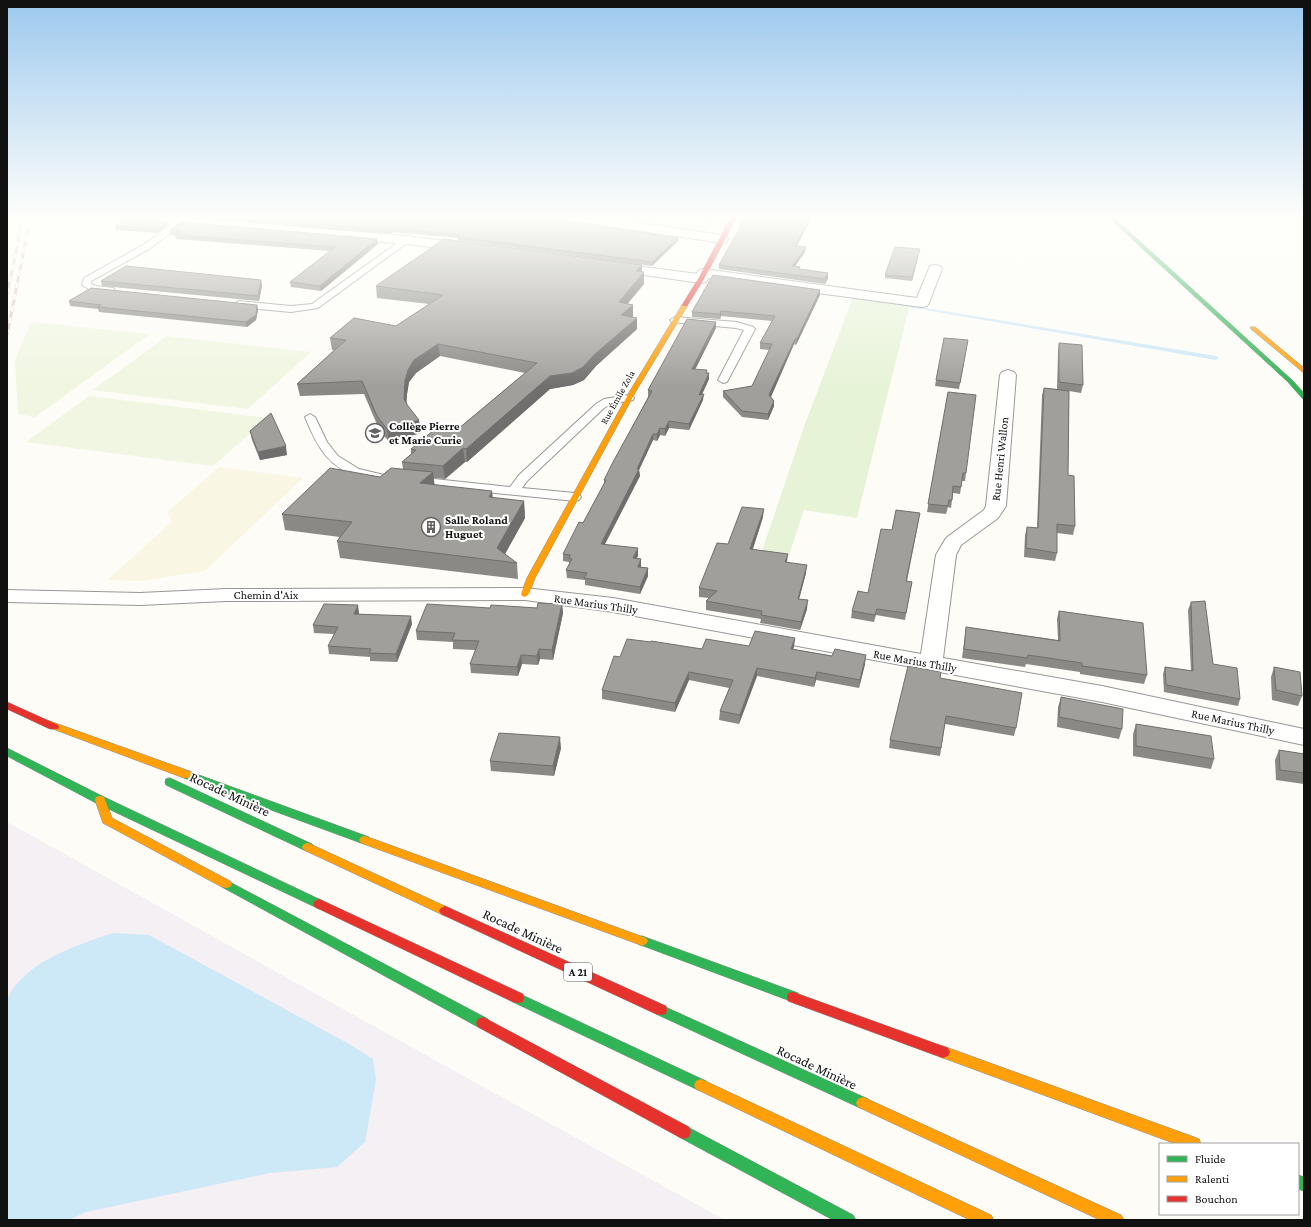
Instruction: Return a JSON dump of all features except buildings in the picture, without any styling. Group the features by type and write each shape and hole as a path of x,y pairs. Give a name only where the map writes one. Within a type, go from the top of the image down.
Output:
{"main road":[{"name":"Rue Émile Zola","path":"525,594 531,578 629,398 704,272"},
{"path":"1171,272 1290,381 1304,397"},
{"path":"1247,322 1304,371"},
{"path":"7,705 140,768"},
{"path":"41,721 1191,1143"},
{"path":"8,753 100,800 986,1220"},
{"name":"Rocade Minière","path":"162,778 382,882 1116,1220"},
{"path":"100,800 106,820 848,1220"}],"street":[{"path":"667,272 922,303 933,272"},
{"name":"Rue Henri Wallon","path":"931,664 946,555 953,542 991,514 996,506 1008,375"},
{"name":"Rue Marius Thilly","path":"525,594 613,605 1102,694 1304,737"},
{"name":"Chemin d'Aix","path":"7,596 140,599 226,595 525,594"}],"lane":[{"path":"101,272 87,280 86,285 94,289 118,291"},
{"path":"228,303 291,309 315,306 362,272"},
{"path":"675,320 737,325 750,328 723,380"},
{"path":"513,491 523,478 600,406 608,401 629,398"},
{"path":"310,417 323,445 344,467 372,477 575,497"}],"shaded area":[{"path":"219,467 303,478 205,571 142,581 107,580 172,522 167,512"},
{"path":"7,822 478,1084 725,1220 7,1220"}],"green space":[{"path":"854,295 910,304 857,518 804,510 789,555 762,551 805,424"},
{"path":"31,322 150,334 35,417 18,414 15,360"},
{"path":"167,336 311,352 248,409 93,390"},
{"path":"89,396 268,418 213,466 26,442"}],"water":[{"path":"113,933 149,935 349,1044 373,1059 376,1080 365,1142 337,1167 270,1173 86,1212 69,1220 7,1220 7,1000 25,975 38,965 68,949"}],"waterway":[{"path":"891,303 1216,358"}],"railway":[{"path":"7,294 12,272"},
{"path":"7,335 20,272"}],"traffic: fast":[{"path":"1171,272 1290,381 1304,397"},
{"path":"7,752 100,800 319,904"},
{"path":"188,775 365,840"},
{"path":"170,782 308,847"},
{"path":"226,884 483,1023"},
{"path":"642,941 793,997"},
{"path":"518,998 701,1085"},
{"path":"661,1010 863,1103"},
{"path":"684,1132 848,1220"},
{"path":"1299,1182 1304,1184"}],"traffic: slow":[{"path":"525,594 531,578 633,391 685,305"},
{"path":"1253,328 1304,371"},
{"path":"41,721 188,775"},
{"path":"100,800 107,820 226,884"},
{"path":"365,840 642,941"},
{"path":"308,847 445,911"},
{"path":"943,1052 1191,1143"},
{"path":"701,1085 986,1220"},
{"path":"863,1103 1116,1220"}],"traffic: jam":[{"path":"685,305 705,272"},
{"path":"7,705 54,727"},
{"path":"319,904 518,998"},
{"path":"445,911 661,1010"},
{"path":"793,997 943,1052"},
{"path":"483,1023 684,1132"}],"place":[{"name":"Collège Pierre et Marie Curie","path":"375,433"},
{"name":"Salle Roland Huguet","path":"431,527"}]}
